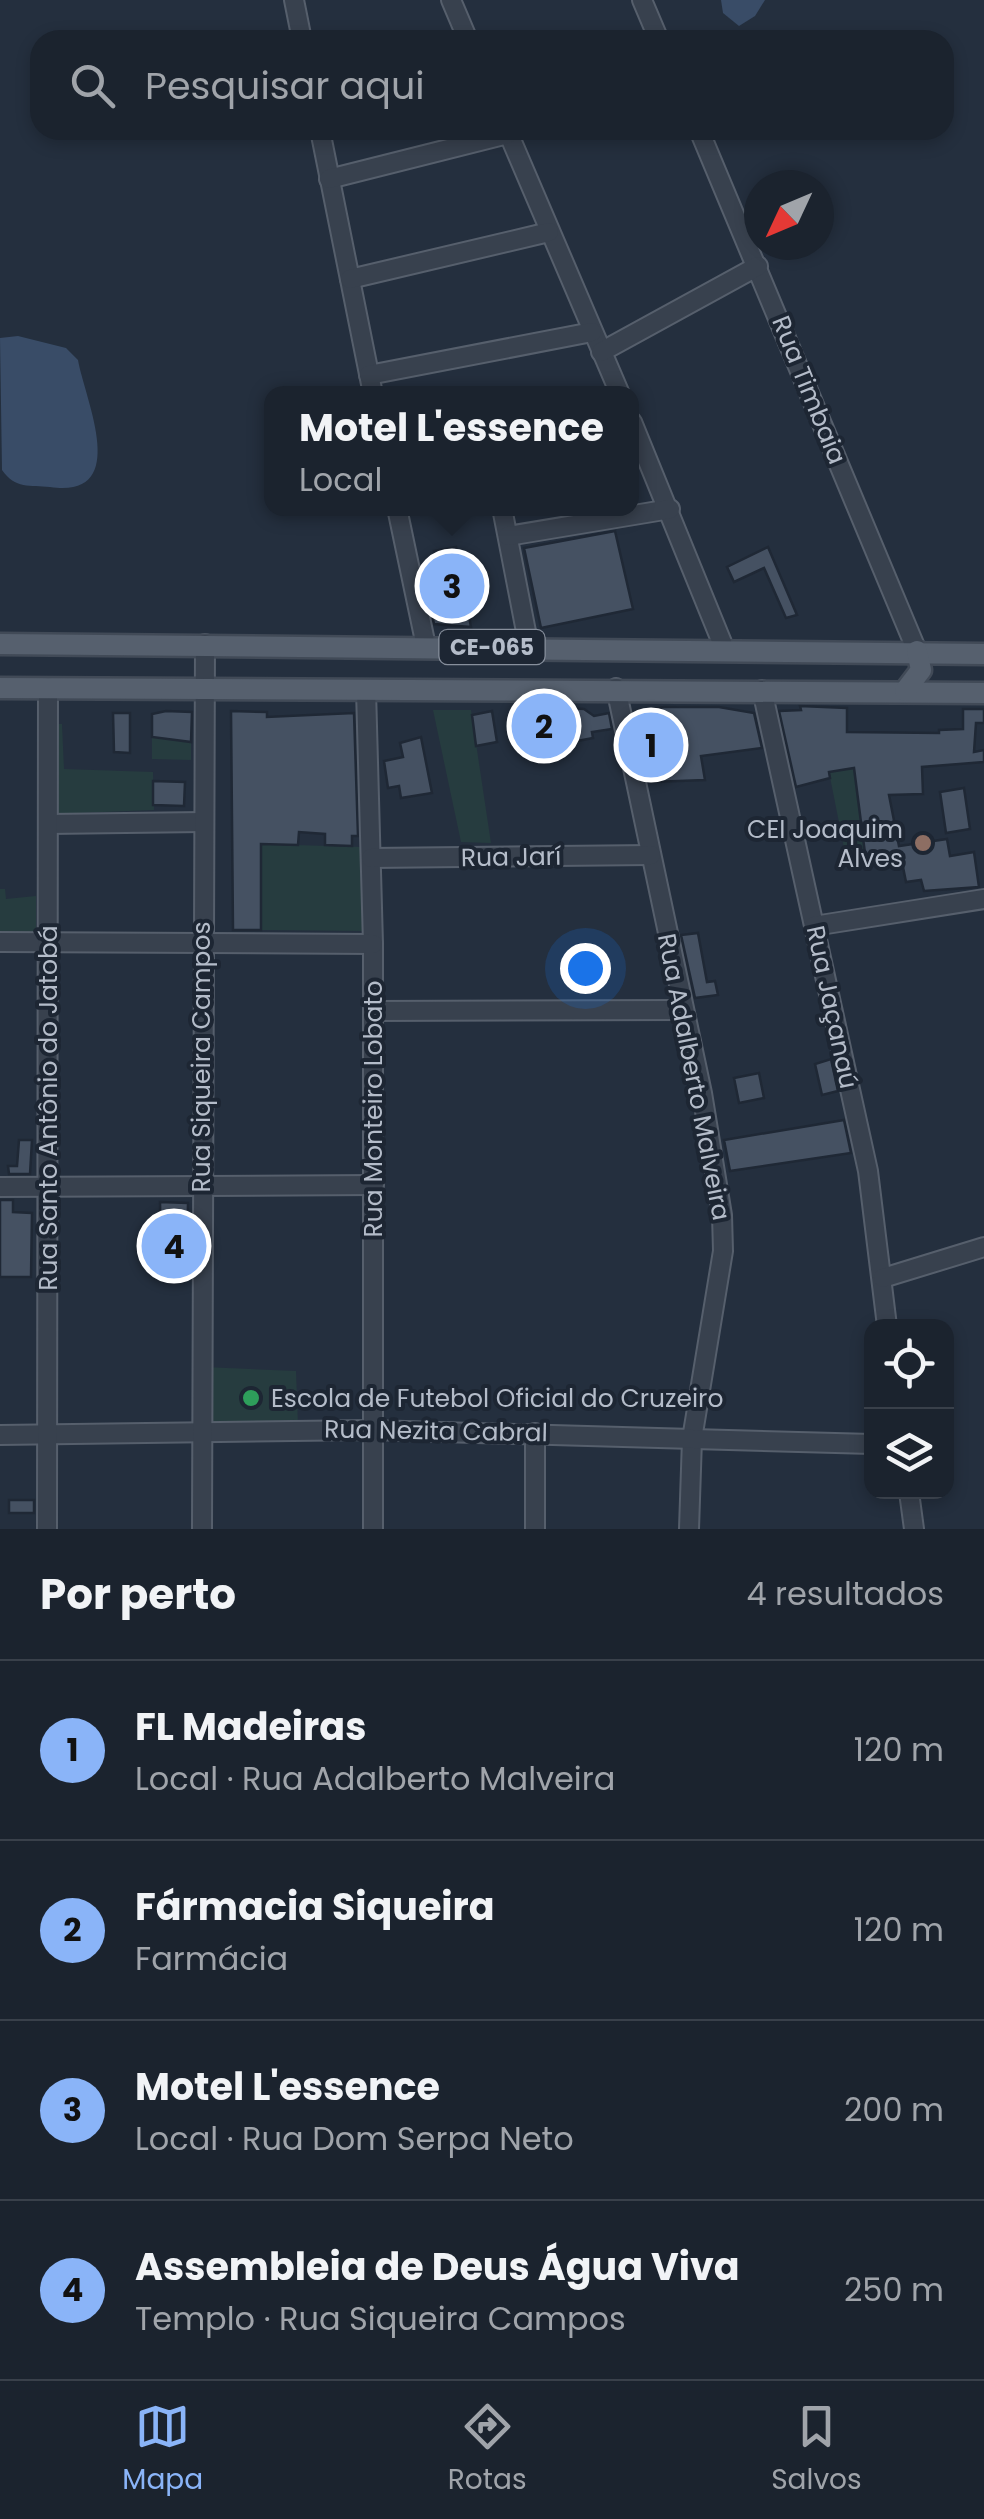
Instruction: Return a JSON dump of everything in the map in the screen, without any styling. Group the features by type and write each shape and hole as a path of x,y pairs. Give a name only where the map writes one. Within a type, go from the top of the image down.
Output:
{"main road":[{"name":"CE-065","path":"0,644 984,654"},
{"path":"905,691 921,670 918,651"},
{"name":"CE-065","path":"0,688 616,688 984,693"}],"street":[{"path":"294,0 300,30"},
{"path":"450,0 464,30"},
{"path":"642,0 655,30"},
{"path":"322,140 370,384 592,332"},
{"path":"329,179 477,140"},
{"path":"510,140 616,386"},
{"name":"Rua Timbaia","path":"703,140 918,651"},
{"path":"350,279 550,232"},
{"path":"601,352 758,266"},
{"path":"639,438 725,650"},
{"path":"639,514 670,509"},
{"path":"399,516 426,646"},
{"path":"504,516 529,647"},
{"path":"508,536 628,516"},
{"name":"Rua Siqueira Campos","path":"202,1529 200,1186 205,644"},
{"name":"Rua Santo Antônio do Jatobá","path":"47,1529 48,687"},
{"name":"Rua Adalberto Malveira","path":"616,688 702,1093 723,1232 692,1439 690,1529"},
{"name":"Rua Monteiro Lobato","path":"366,690 373,944 372,1529"},
{"name":"Rua Jaçanaú","path":"762,690 868,1170 887,1319"},
{"path":"48,824 204,822"},
{"name":"Rua Jarí","path":"371,858 651,855"},
{"path":"814,926 984,899"},
{"path":"0,942 373,944"},
{"path":"372,1011 683,1010"},
{"path":"0,1187 374,1184"},
{"path":"882,1278 984,1246"},
{"name":"Rua Nezita Cabral","path":"0,1435 371,1430 864,1444"},
{"path":"535,1433 536,1529"},
{"path":"910,1499 914,1529"}],"green space":[{"path":"433,710 471,710 491,843 461,842"},
{"path":"53,724 62,724 64,769 153,772 154,810 53,814"},
{"path":"152,737 191,742 191,760 152,759"},
{"path":"854,769 866,861 847,863 829,772"},
{"path":"261,844 363,847 363,931 262,930"},
{"path":"0,889 5,889 6,899 36,896 36,932 0,932"},
{"name":"Escola de Futebol Oficial do Cruzeiro","path":"204,1367 296,1371 298,1425 206,1425"}],"water":[{"path":"721,0 765,0 755,16 739,26 723,13"},
{"path":"18,336 66,348 78,360 94,421 97,463 90,478 75,487 23,485 2,470 0,338"}],"building":[{"path":"615,531 633,609 541,628 524,548"},
{"path":"456,547 471,627 434,624 431,610 443,608 434,551"},
{"path":"768,547 797,615 786,618 764,568 734,582 727,567"},
{"path":"522,704 536,704 537,713 567,708 584,709 594,716 609,713 612,729 592,732 593,738 572,742 573,748 542,759 540,740 527,742"},
{"path":"800,706 847,708 847,732 939,733 963,729 963,709 984,709 984,723 976,723 974,752 984,750 984,762 922,767 923,794 889,795 899,846 947,839 950,856 974,852 979,887 924,891 921,880 906,882 901,857 866,861 854,768 829,772 830,778 796,787 779,711 801,710"},
{"path":"664,707 719,707 754,713 762,748 701,756 705,780 651,782 637,712"},
{"path":"231,711 267,712 267,717 354,713 358,836 352,836 352,846 325,845 325,834 299,832 298,845 261,844 261,930 233,930"},
{"path":"492,711 497,742 476,746 472,715"},
{"path":"192,712 191,742 152,737 152,714"},
{"path":"113,713 130,713 130,753 114,752"},
{"path":"421,737 432,793 401,798 399,786 388,788 384,761 403,757 400,743"},
{"path":"153,781 185,782 184,806 153,805"},
{"path":"964,788 970,829 946,833 940,792"},
{"path":"698,933 707,982 715,981 718,995 695,998 681,935"},
{"path":"831,1059 838,1091 822,1095 815,1064"},
{"path":"759,1073 764,1098 739,1103 734,1078"},
{"path":"844,1120 851,1153 730,1171 724,1140"},
{"path":"19,1140 32,1140 30,1174 9,1174 8,1166 17,1166"},
{"path":"0,1200 13,1200 13,1212 32,1213 31,1277 0,1277"},
{"path":"160,1202 188,1203 187,1261 161,1260"},
{"path":"9,1500 34,1500 34,1513 9,1513"}],"place":[{"name":"Motel L'essence","path":"452,586"},
{"name":"Fármacia Siqueira","path":"544,726"},
{"name":"FL Madeiras","path":"651,745"},
{"name":"CEI Joaquim Alves","path":"923,843"},
{"name":"Assembleia de Deus Água Viva","path":"174,1246"},
{"name":"Escola de Futebol Oficial do Cruzeiro","path":"251,1398"}]}
